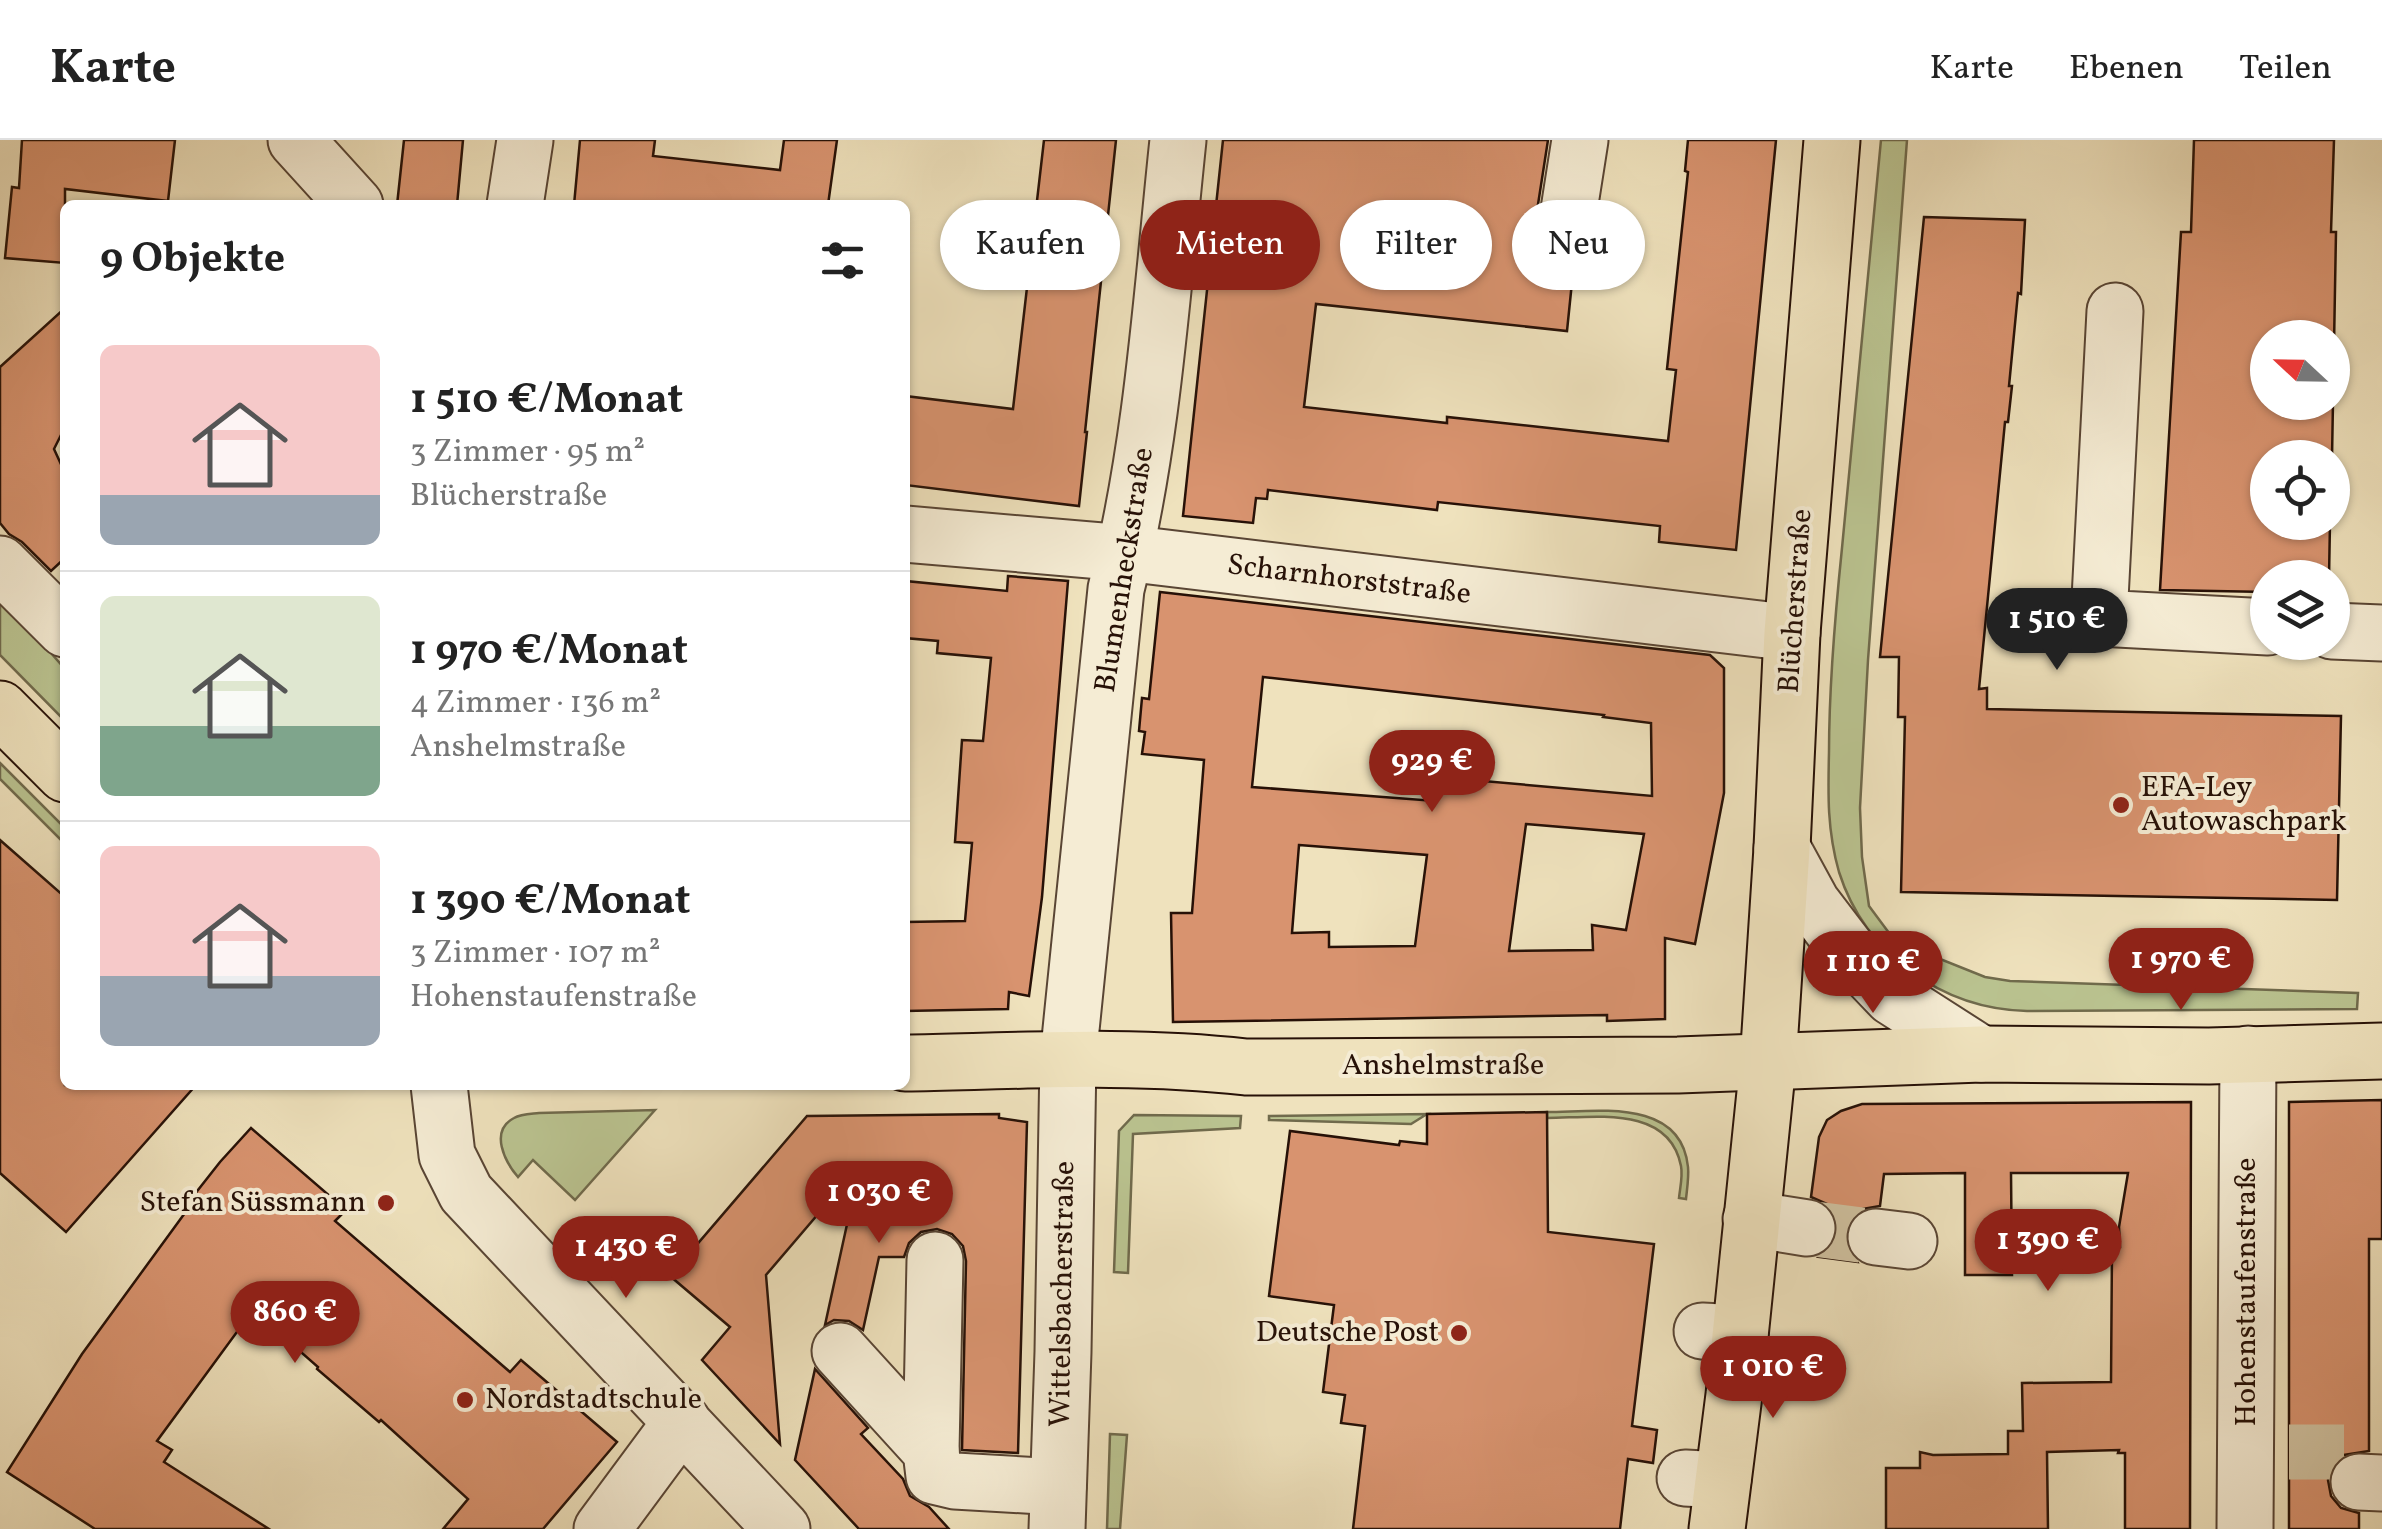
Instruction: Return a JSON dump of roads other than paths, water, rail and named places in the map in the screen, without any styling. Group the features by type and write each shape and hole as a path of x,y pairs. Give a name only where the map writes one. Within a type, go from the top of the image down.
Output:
{"main road":[{"name":"Blücherstraße","path":"1708,1495 1721,1332 1751,1219 1768,1063 1792,633 1832,140"},
{"path":"0,709 60,769"},
{"name":"Anshelmstraße","path":"910,1063 1068,1059 1182,1060 1246,1066 1678,1065 1981,1054 2209,1056 2382,1051"}],"street":[{"path":"296,140 350,200"},
{"path":"516,200 525,140"},
{"name":"Blumenheckstraße","path":"1068,1059 1116,590 1146,438 1178,140"},
{"path":"1571,200 1580,140"},
{"path":"2115,310 2099,618 2250,626"},
{"name":"Scharnhorststraße","path":"910,534 1125,553 1792,633"},
{"path":"0,564 60,624"},
{"path":"2350,631 2382,633"},
{"path":"1782,848 1812,903 1851,954 1892,997 1981,1054"},
{"name":"Hohenstaufenstraße","path":"2245,1529 2268,1460 2248,1054"},
{"name":"Wittelsbacherstraße","path":"1058,1508 1068,1059"},
{"path":"440,1090 447,1155 466,1193 782,1529"},
{"path":"1751,1219 1807,1228"},
{"path":"935,1260 930,1451 934,1476 977,1483 1058,1508"},
{"path":"840,1351 930,1451"},
{"path":"602,1529 682,1421"}],"tunnel":[{"path":"1807,1228 1876,1237"},
{"path":"2289,1452 2370,1452"}],"place":[{"name":"EFA-Ley Autowaschpark","path":"2121,805"},
{"name":"Stefan Süssmann","path":"386,1203"},
{"name":"Deutsche Post","path":"1459,1333"},
{"name":"Nordstadtschule","path":"465,1400"}]}
